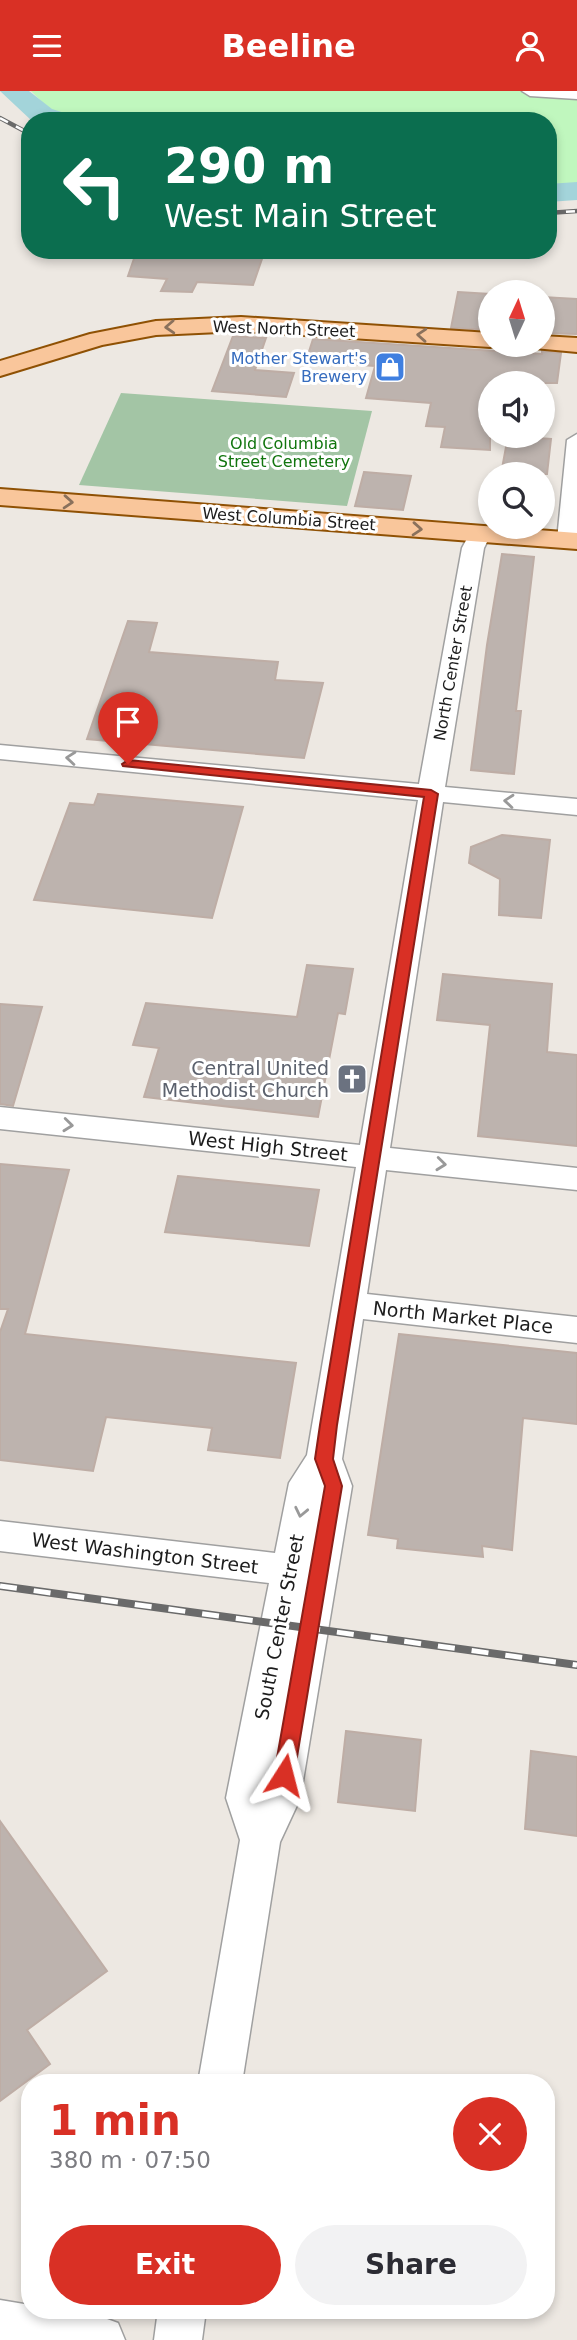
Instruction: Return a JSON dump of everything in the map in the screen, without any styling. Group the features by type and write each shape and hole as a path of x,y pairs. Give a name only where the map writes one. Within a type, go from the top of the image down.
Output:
{"main road":[{"name":"West North Street","path":"0,369 98,339 156,328 241,324 478,339"},
{"path":"555,344 577,345"},
{"name":"West Columbia Street","path":"0,497 478,534"},
{"name":"West Columbia Street","path":"546,539 573,541"}],"street":[{"path":"530,91 577,95"},
{"path":"573,541 577,440"},
{"name":"North Center Street","path":"431,794 473,548 478,538"},
{"path":"0,752 577,807"},
{"name":"South Center Street","path":"260,1840 246,1798 307,1483 324,1459 431,794"},
{"name":"West High Street","path":"0,1118 577,1179"},
{"name":"North Market Place","path":"349,1305 577,1330"},
{"name":"South Center Street","path":"221,2074 260,1840 280,1799 323,1553 334,1486 324,1459"},
{"name":"West Washington Street","path":"0,1536 289,1570"},
{"path":"178,2340 182,2319"},
{"path":"0,2324 100,2340"}],"green space":[{"path":"31,91 577,91 577,185 557,187 557,112 59,112 49,109"},
{"name":"Old Columbia Street Cemetery","path":"121,393 372,411 347,506 79,485"}],"building":[{"path":"134,259 262,259 253,285 197,282 192,292 161,291 167,279 128,276"},
{"path":"458,292 478,293 478,329 451,328"},
{"path":"555,298 577,299 577,334 555,333"},
{"path":"233,336 266,338 255,370 294,373 286,397 212,391"},
{"path":"313,339 478,350 478,357 555,357 555,352 561,353 557,383 555,371 478,371 478,448 490,450 441,447 445,427 426,426 431,403 366,398 375,366 306,361"},
{"path":"506,448 550,448 548,462 503,462"},
{"path":"364,472 411,476 403,510 355,506"},
{"path":"502,554 534,557 516,711 521,711 514,774 471,770"},
{"path":"128,621 157,623 149,652 278,662 275,680 323,683 304,758 87,739"},
{"path":"98,794 243,807 212,918 34,900 70,803 94,805"},
{"path":"502,835 550,840 541,918 499,915 500,879 469,863 471,847"},
{"path":"307,965 353,969 345,1014 338,1013 318,1117 144,1097 159,1048 133,1045 146,1003 297,1017"},
{"path":"443,974 552,984 547,1052 577,1055 577,1146 478,1136 490,1025 437,1020"},
{"path":"0,1004 42,1007 13,1106 0,1104"},
{"path":"0,1164 69,1170 25,1334 296,1363 280,1458 208,1450 212,1428 106,1417 93,1471 0,1460 0,1332 8,1309 0,1309"},
{"path":"178,1176 319,1190 309,1246 165,1232"},
{"path":"399,1334 577,1353 577,1424 523,1418 512,1550 482,1546 483,1557 397,1548 398,1539 368,1535"},
{"path":"346,1731 421,1740 415,1811 338,1802"},
{"path":"531,1751 577,1757 577,1836 525,1829"},
{"path":"0,1821 107,1971 27,2030 50,2064 36,2074 21,2074 21,2085 0,2101"}],"waterway":[{"path":"13,91 38,112"},
{"path":"557,192 577,191"}],"railway":[{"path":"0,118 21,129"},
{"path":"557,212 577,211"},
{"path":"0,1586 577,1665"}],"place":[{"name":"Mother Stewart's Brewery","path":"390,367"},
{"name":"Central United Methodist Church","path":"352,1079"}],"route":[{"path":"128,764 431,794 329,1425 324,1459 334,1486 307,1628 284,1775"}]}
